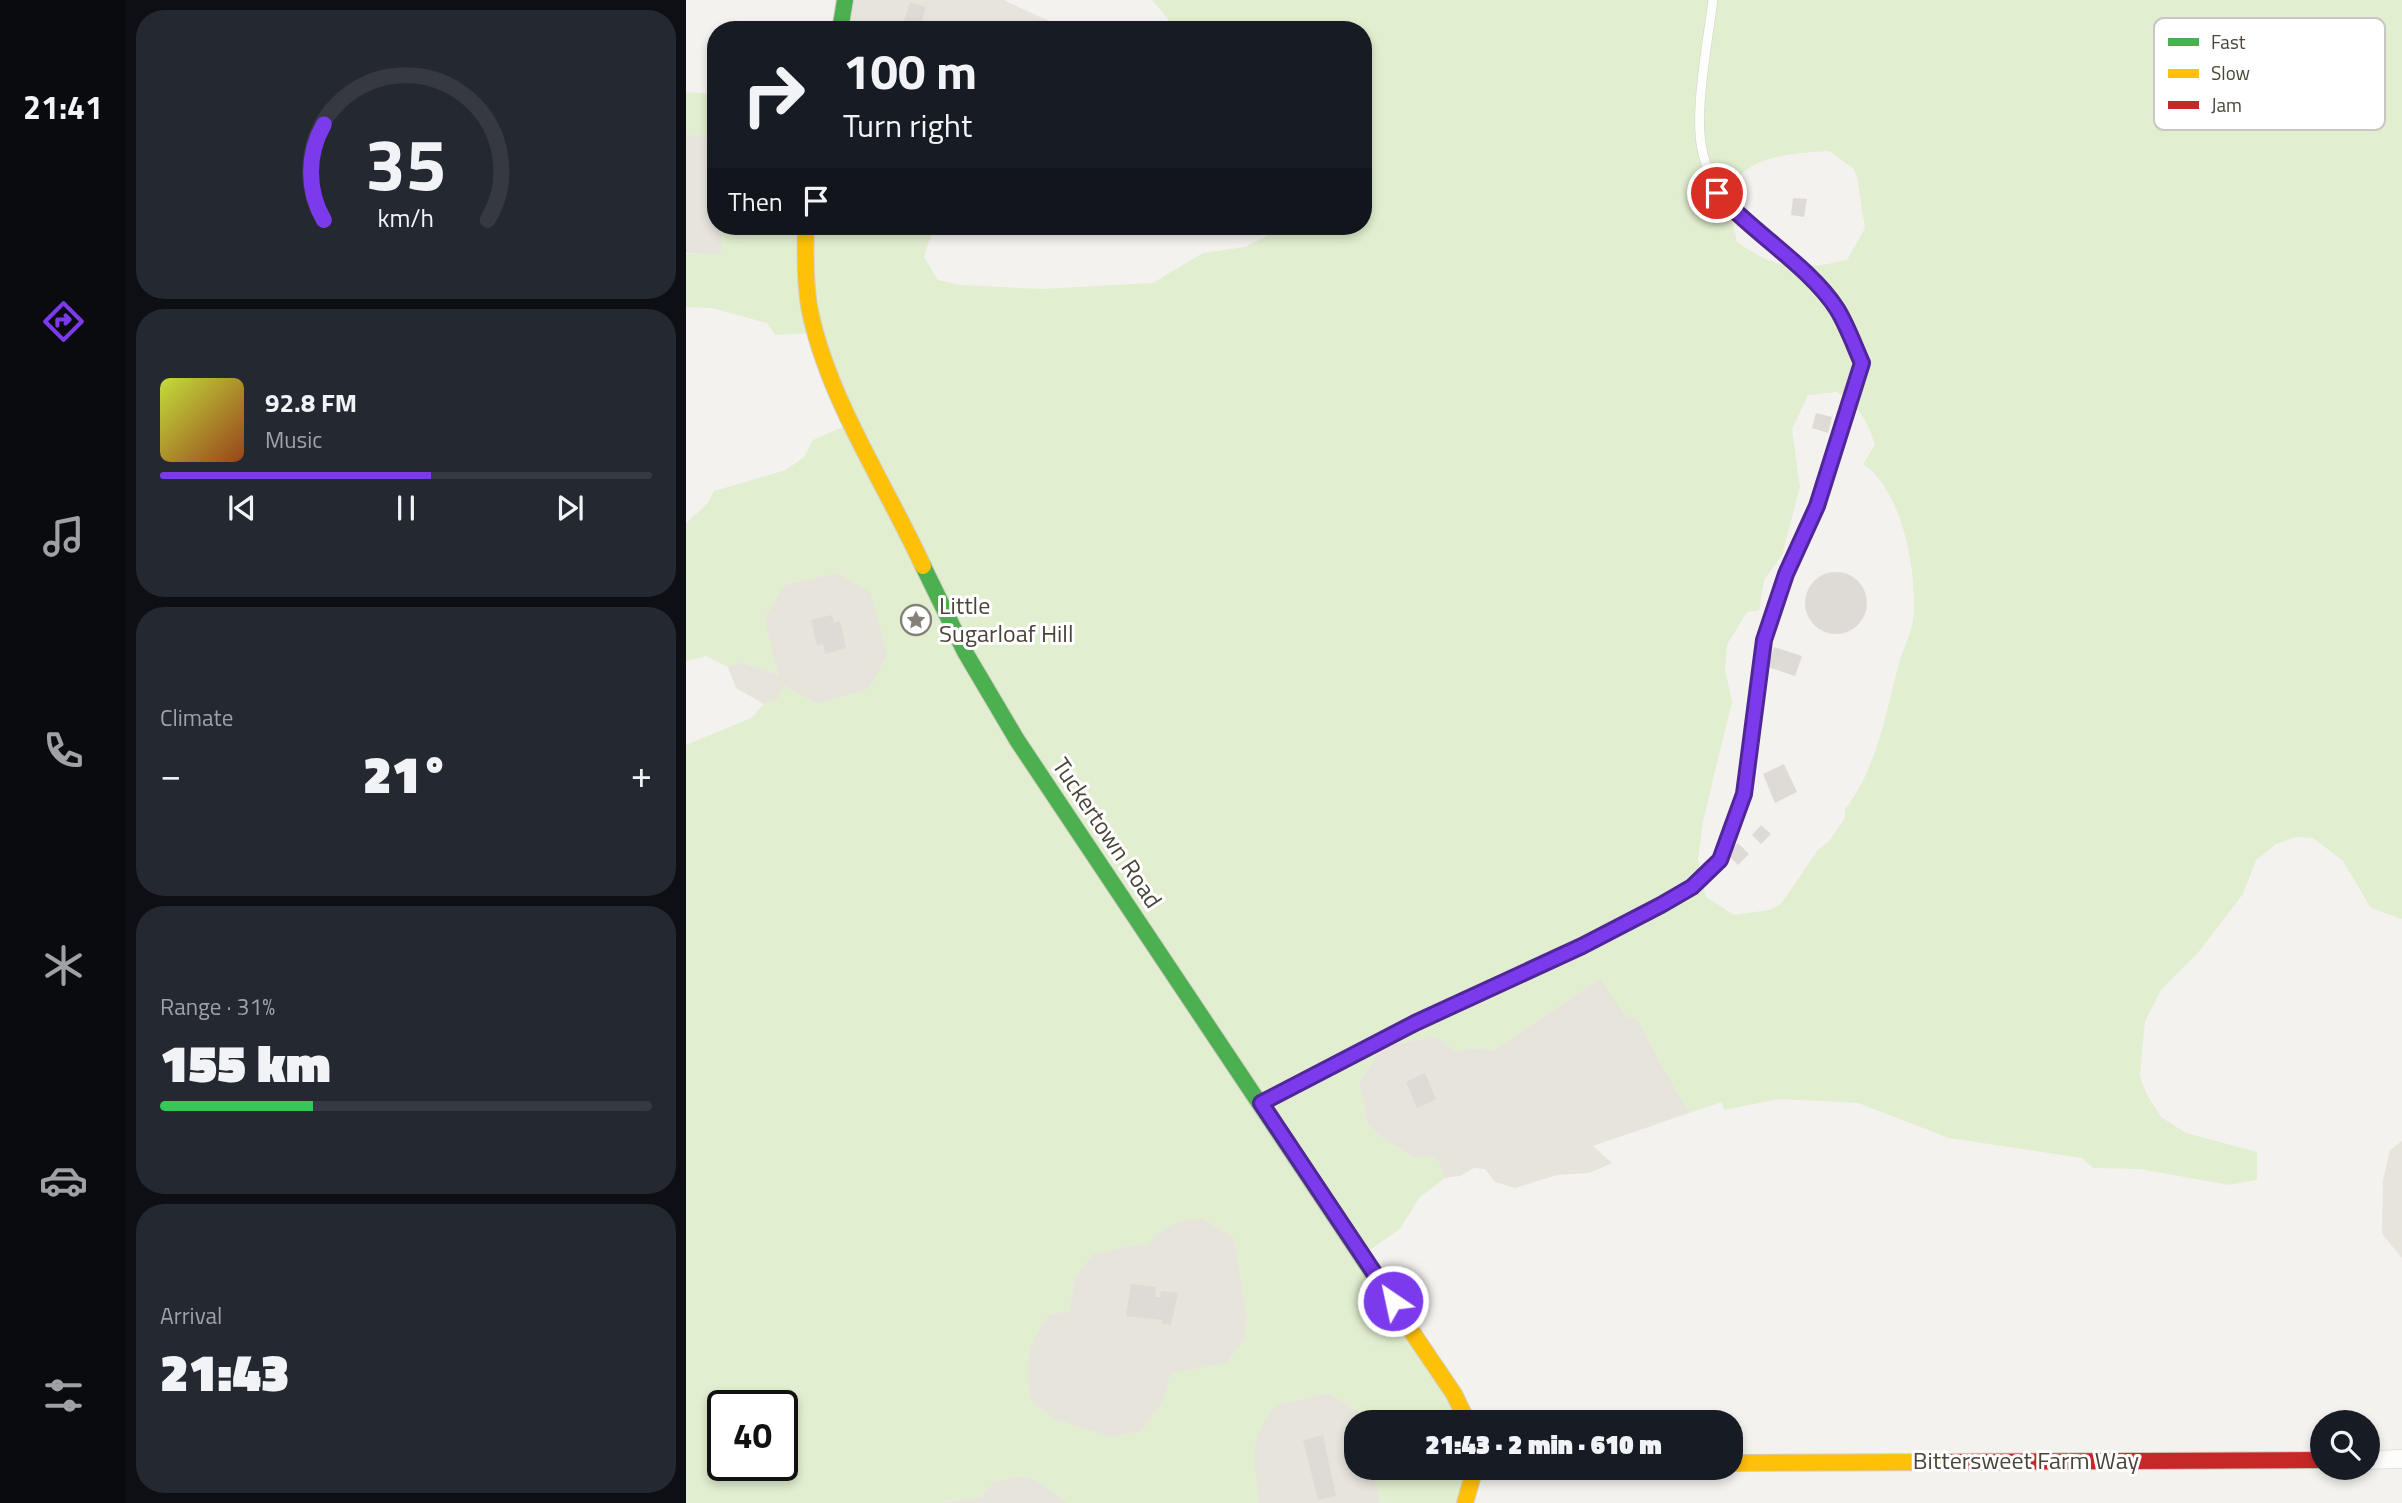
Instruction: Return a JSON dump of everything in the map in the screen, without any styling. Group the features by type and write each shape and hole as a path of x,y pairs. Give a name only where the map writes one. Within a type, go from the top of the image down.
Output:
{"street":[{"path":"842,21 845,0"},
{"name":"Tuckertown Road","path":"805,235 803,265 810,322 838,400 888,491 958,638 1017,740 1261,1103 1454,1394 1462,1410"},
{"path":"2380,1460 2402,1459"},
{"name":"Bittersweet Farm Way","path":"1743,1463 2310,1460"},
{"path":"1465,1503 1472,1480"}],"lane":[{"path":"1261,1103 1415,1023 1582,946 1661,905 1692,887 1720,860 1744,794 1764,640 1786,574 1817,506 1862,363 1836,308 1791,260 1739,217 1717,193 1701,147 1703,80 1713,0"}],"shaded area":[{"path":"849,0 1004,0 1049,21 845,21"},
{"path":"686,134 707,137 707,235 753,235 752,239 717,255 686,253"},
{"path":"837,573 871,592 888,655 869,689 817,704 784,686 778,699 764,704 736,688 728,667 740,662 778,675 764,618 784,585"},
{"path":"1600,978 1626,1016 1636,1018 1689,1113 1593,1146 1612,1163 1589,1173 1557,1175 1515,1188 1495,1182 1485,1169 1474,1168 1460,1176 1445,1178 1438,1161 1430,1157 1414,1158 1383,1139 1368,1124 1359,1082 1382,1046 1437,1037 1457,1052 1470,1048 1495,1050"},
{"path":"2402,1141 2402,1258 2382,1234 2383,1180 2390,1150"},
{"path":"1202,1218 1234,1237 1247,1315 1245,1338 1227,1363 1171,1374 1163,1401 1142,1431 1111,1437 1056,1420 1031,1402 1025,1370 1034,1336 1050,1314 1069,1311 1075,1278 1092,1254 1132,1245 1147,1245 1156,1233 1172,1223"},
{"path":"1329,1393 1356,1410 1344,1410 1344,1480 1375,1480 1380,1503 1259,1503 1252,1457 1259,1428 1276,1405"},
{"path":"1024,1476 1039,1482 1068,1503 938,1503 982,1497 993,1482"}],"green space":[{"path":"1152,0 2402,0 2402,919 2371,908 2343,861 2313,838 2296,837 2276,844 2256,860 2243,894 2197,954 2161,990 2145,1021 2140,1076 2146,1093 2161,1117 2186,1133 2257,1152 2257,1180 2229,1185 2140,1169 2093,1168 2082,1158 1949,1138 1858,1103 1779,1099 1724,1110 1722,1102 1689,1113 1636,1018 1626,1017 1600,978 1495,1050 1470,1048 1457,1052 1437,1037 1382,1046 1359,1082 1368,1124 1383,1139 1413,1158 1430,1157 1438,1161 1445,1178 1419,1198 1400,1229 1364,1254 1464,1410 1356,1410 1329,1393 1276,1405 1259,1431 1254,1452 1259,1503 1068,1503 1039,1482 1024,1476 993,1482 982,1497 938,1503 686,1503 686,745 751,718 764,704 778,699 784,686 817,704 869,689 888,655 870,592 837,573 784,585 765,618 778,675 740,662 728,667 706,656 686,661 686,523 708,503 714,491 786,470 804,457 813,440 852,423 815,333 775,335 767,323 712,308 686,307 686,254 721,254 722,235 748,235 752,239 753,235 931,235 924,257 938,280 960,285 1041,289 1153,283 1203,253 1245,247 1267,235 1372,235 1372,21 1167,21","holes":["1829,151 1853,168 1857,177 1865,228 1847,260 1815,266 1789,266 1764,258 1737,242 1730,199 1734,184 1754,165 1784,155","1837,392 1861,415 1875,445 1863,464 1877,476 1888,493 1905,535 1913,580 1913,620 1873,757 1866,775 1845,809 1845,818 1829,841 1818,850 1781,904 1769,910 1734,915 1706,897 1698,860 1703,821 1732,702 1725,669 1727,645 1747,612 1759,610 1764,580 1782,555 1800,487 1792,429 1808,395","1202,1218 1234,1237 1247,1315 1245,1338 1227,1363 1171,1374 1163,1401 1142,1431 1111,1437 1056,1420 1031,1402 1028,1366 1036,1336 1050,1314 1069,1311 1075,1278 1092,1254 1132,1245 1148,1245 1165,1229"]},
{"path":"686,92 707,93 707,137 686,134"},
{"path":"1375,1480 1476,1480 1468,1503 1380,1503"}],"building":[{"path":"910,2 926,7 922,21 904,21"},
{"path":"1793,198 1807,199 1804,217 1791,215"},
{"path":"1816,413 1832,417 1828,433 1812,428"},
{"path":"1836,572 1848,574 1858,581 1865,591 1865,615 1858,625 1848,632 1836,634 1824,632 1814,625 1807,615 1805,603 1807,591 1814,581 1824,574"},
{"path":"832,615 834,623 840,621 846,648 825,654 823,644 817,646 811,620"},
{"path":"1774,647 1802,656 1795,676 1768,667"},
{"path":"1784,764 1797,792 1775,803 1763,774"},
{"path":"1761,825 1771,834 1761,844 1752,835"},
{"path":"1738,843 1749,854 1738,865 1727,854"},
{"path":"1425,1073 1436,1099 1417,1108 1406,1082"},
{"path":"1131,1284 1156,1287 1155,1297 1160,1297 1161,1291 1178,1293 1171,1325 1162,1324 1162,1320 1126,1316"},
{"path":"1323,1435 1336,1496 1318,1500 1303,1440"}],"traffic: fast":[{"path":"842,21 845,0"},
{"path":"923,566 965,652 1017,740 1408,1326"}],"traffic: slow":[{"path":"806,235 809,306 817,340 858,439 923,566"},
{"path":"1408,1326 1454,1394 1462,1410"},
{"path":"1743,1463 1950,1462"},
{"path":"1465,1503 1472,1480"}],"traffic: jam":[{"path":"1950,1462 2310,1460"}],"place":[{"name":"Little Sugarloaf Hill","path":"916,620"}],"route":[{"path":"1393,1301 1261,1103 1415,1023 1582,946 1692,887 1720,860 1744,794 1764,640 1786,574 1817,506 1862,363 1836,308 1791,260 1739,217 1717,193"}]}
